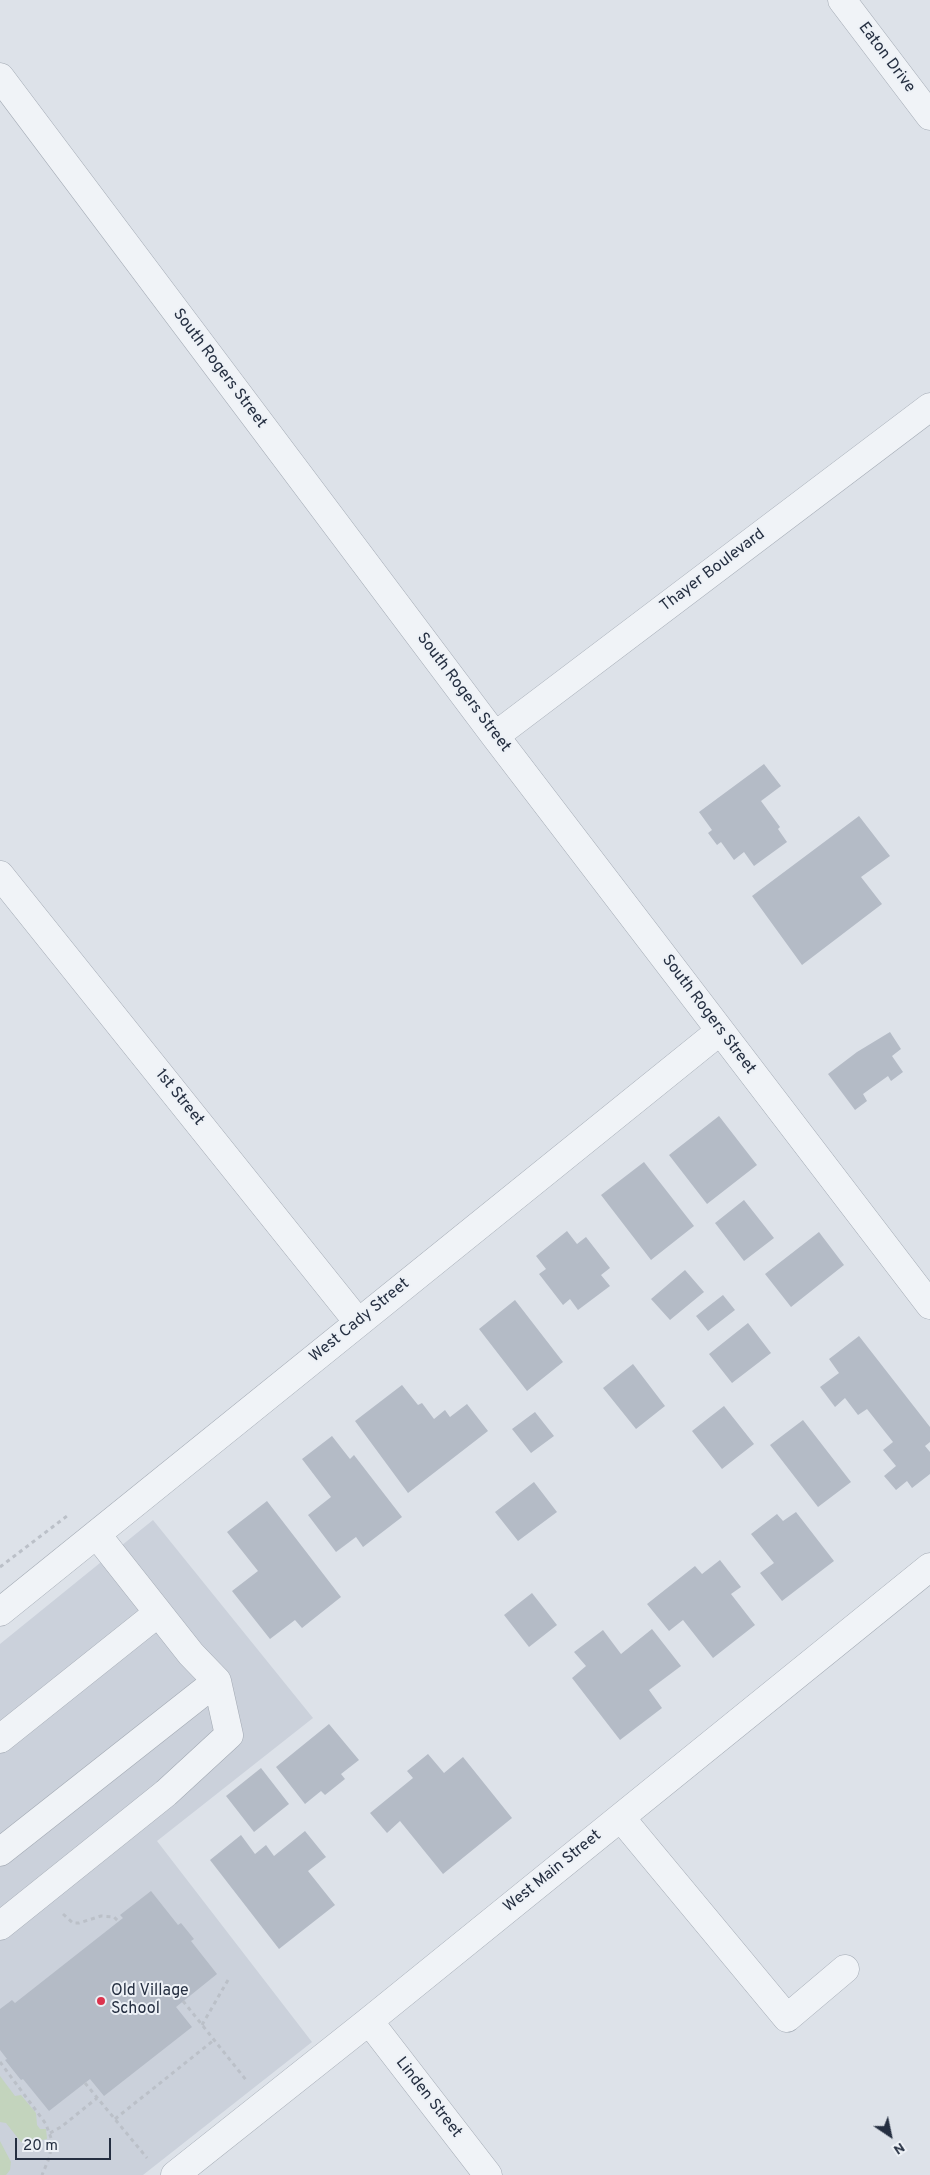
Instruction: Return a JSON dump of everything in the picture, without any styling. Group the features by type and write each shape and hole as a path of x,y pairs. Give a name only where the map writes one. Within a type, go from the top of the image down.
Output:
{"street":[{"name":"Eaton Drive","path":"842,0 930,116"},
{"name":"South Rogers Street","path":"0,77 495,736 930,1305"},
{"name":"Thayer Boulevard","path":"495,736 930,407"},
{"name":"1st Street","path":"0,875 358,1322"},
{"name":"West Cady Street","path":"0,1612 720,1031"},
{"path":"0,1926 166,1792 229,1735 217,1681 191,1654 97,1535"},
{"name":"West Main Street","path":"175,2175 369,2021 930,1567"},
{"path":"0,1739 158,1613"},
{"path":"0,1852 217,1681"},
{"path":"621,1818 787,2018 845,1969"},
{"name":"Linden Street","path":"369,2021 488,2175"}],"path":[{"path":"62,1912 73,1923 84,1922 101,1916 114,1917 118,1921"},
{"path":"202,2025 228,1980"},
{"path":"183,2001 246,2080"},
{"path":"115,2119 214,2040"},
{"path":"0,2062 41,2114 50,2133 50,2156 42,2175"},
{"path":"85,2083 147,2158"},
{"path":"50,2133 61,2127 97,2098"}],"shaded area":[{"path":"153,1520 313,1718 157,1841 312,2042 143,2175 0,2175 0,1644"}],"green space":[{"path":"0,2076 15,2096 21,2095 36,2113 37,2125 40,2129 46,2129 47,2139 28,2143 21,2142 6,2123 0,2122"},
{"path":"0,2141 11,2162 10,2170 6,2175 0,2175"}],"building":[{"path":"764,764 781,786 761,801 780,827 778,829 787,842 754,866 744,852 734,860 721,842 717,845 708,833 712,830 699,812"},
{"path":"859,816 890,856 861,877 882,904 802,965 752,896"},
{"path":"890,1032 901,1049 892,1056 903,1072 891,1081 888,1076 863,1094 867,1101 855,1110 828,1074 857,1052"},
{"path":"719,1116 757,1165 707,1204 669,1155"},
{"path":"644,1162 694,1226 651,1260 601,1195"},
{"path":"744,1200 774,1238 744,1261 715,1223"},
{"path":"567,1231 577,1244 586,1237 610,1268 601,1275 610,1286 578,1310 570,1299 563,1305 539,1274 546,1269 536,1256"},
{"path":"819,1232 844,1265 791,1307 765,1274"},
{"path":"685,1270 704,1292 670,1320 651,1299"},
{"path":"723,1295 735,1310 708,1331 696,1316"},
{"path":"515,1300 563,1362 527,1391 479,1329"},
{"path":"748,1323 771,1353 732,1383 709,1354"},
{"path":"859,1336 930,1427 930,1442 925,1446 930,1452 930,1474 912,1488 907,1481 896,1490 884,1476 896,1466 883,1450 893,1442 867,1409 858,1415 845,1398 835,1407 820,1387 839,1373 829,1359"},
{"path":"633,1364 665,1406 636,1429 603,1388"},
{"path":"402,1385 418,1405 422,1403 434,1419 445,1410 450,1417 467,1404 488,1431 408,1493 355,1421"},
{"path":"724,1406 754,1444 722,1469 692,1431"},
{"path":"535,1412 554,1436 531,1453 512,1429"},
{"path":"803,1420 851,1482 818,1507 770,1445"},
{"path":"332,1436 350,1459 354,1455 402,1517 363,1547 356,1537 336,1552 308,1515 331,1497 302,1459"},
{"path":"534,1482 557,1512 518,1541 495,1512"},
{"path":"267,1501 341,1597 302,1628 295,1620 270,1639 232,1591 258,1571 227,1532"},
{"path":"796,1512 834,1561 782,1601 760,1573 774,1563 751,1534 777,1514 783,1521"},
{"path":"720,1560 741,1587 731,1594 755,1625 713,1658 683,1620 669,1631 647,1604 695,1566 702,1574"},
{"path":"532,1593 557,1625 529,1647 504,1615"},
{"path":"652,1629 681,1666 649,1690 662,1708 620,1740 572,1678 586,1666 574,1652 603,1630 621,1654"},
{"path":"329,1724 359,1760 341,1774 345,1779 325,1795 321,1791 305,1804 276,1767"},
{"path":"428,1754 444,1773 463,1757 512,1818 443,1874 400,1821 387,1833 370,1813 413,1778 407,1771"},
{"path":"261,1768 289,1804 254,1832 226,1796"},
{"path":"305,1831 326,1857 308,1871 335,1905 279,1949 210,1860 241,1835 255,1854 266,1845 274,1856"},
{"name":"Old Village School","path":"151,1891 178,1925 181,1923 194,1939 191,1941 217,1974 176,2007 192,2027 104,2096 90,2079 49,2111 23,2079 21,2080 5,2060 7,2059 0,2050 0,2009 12,2000 15,2003 123,1918 120,1915"}],"place":[{"name":"Old Village School","path":"101,2001"}]}
